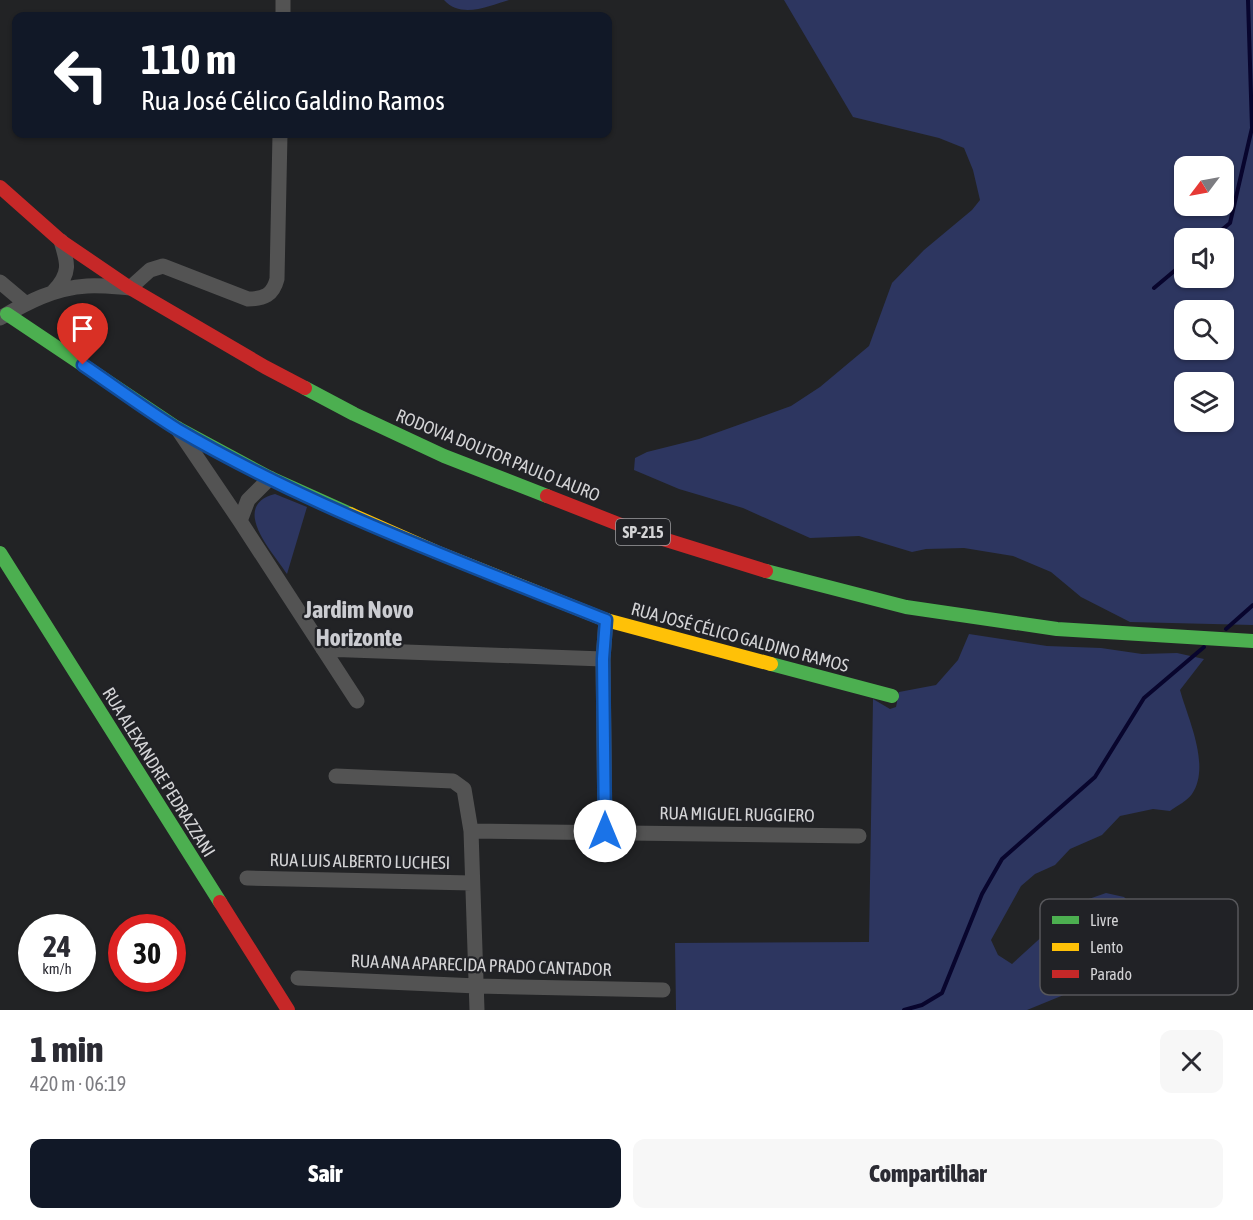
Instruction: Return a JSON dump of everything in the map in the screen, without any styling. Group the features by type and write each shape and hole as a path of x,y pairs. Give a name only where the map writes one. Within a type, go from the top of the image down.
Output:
{"main road":[{"name":"RODOVIA DOUTOR PAULO LAURO","path":"0,187 61,240 130,288 265,367 364,419 444,456 631,529 742,565 906,607 1057,629 1253,641"},
{"name":"RUA JOSÉ CÉLICO GALDINO RAMOS","path":"4,316 177,428 270,478 436,552 606,620 892,696"},
{"name":"RUA ALEXANDRE PEDRAZZANI","path":"0,553 288,1010"}],"street":[{"path":"4,316 25,303 54,291 87,286 130,288 150,270 164,266 248,299 258,299 273,292 277,279 280,138"},
{"path":"54,291 63,281 68,263 61,240"},
{"path":"0,282 25,303"},
{"path":"177,428 357,701"},
{"path":"240,522 248,500 270,478"},
{"path":"605,831 603,659 606,620"},
{"path":"323,649 603,659"},
{"path":"336,776 453,782 457,783 466,793 471,831 477,1010"},
{"name":"RUA MIGUEL RUGGIERO","path":"471,831 859,836"},
{"name":"RUA LUIS ALBERTO LUCHESI","path":"246,878 472,883"},
{"name":"RUA ANA APARECIDA PRADO CANTADOR","path":"298,978 477,986 663,990"}],"shaded area":[{"path":"444,0 509,0 484,8 467,10 451,6"},
{"path":"784,0 1253,0 1253,625 1130,622 1081,597 1051,572 1013,556 964,548 926,549 912,552 859,536 810,538 743,508 679,489 634,470 635,458 647,452 699,439 791,406 820,387 869,346 892,283 924,250 972,210 980,200 973,170 964,148 939,138 853,117"},
{"path":"275,494 307,507 287,574 258,530 255,519 255,508 262,500"},
{"path":"969,634 1047,646 1101,648 1142,654 1177,653 1204,659 1180,690 1199,756 1197,783 1192,794 1170,811 1153,809 1120,816 1102,835 1070,849 1055,865 1035,874 1021,886 991,940 998,955 1012,964 1040,938 1040,995 1064,995 1027,1010 676,1010 675,943 869,942 873,699 890,709 896,707 899,692 936,685 958,660"},
{"path":"1106,893 1126,899 1089,899"}],"waterway":[{"path":"1224,228 1230,223 1252,128 1248,0"},
{"path":"1154,288 1174,271"},
{"path":"1226,629 1253,605"},
{"path":"904,1010 922,1005 942,993 982,894 1002,859 1095,777 1144,698 1204,647"}],"traffic: fast":[{"path":"7,314 177,428 270,478 350,514"},
{"path":"305,388 354,414 444,456 547,496"},
{"path":"0,553 220,902"},
{"path":"766,571 906,607 1057,629 1253,641"},
{"path":"771,664 892,696"}],"traffic: slow":[{"path":"350,514 436,552 606,620 771,664"}],"traffic: jam":[{"path":"0,187 61,241 130,288 305,388"},
{"path":"547,496 631,529 766,571"},
{"path":"220,902 288,1010"}],"district":[{"name":"Jardim Novo Horizonte","path":"359,623"}],"route":[{"path":"83,365 177,428 270,478 436,552 606,620 603,659 605,831"}]}
